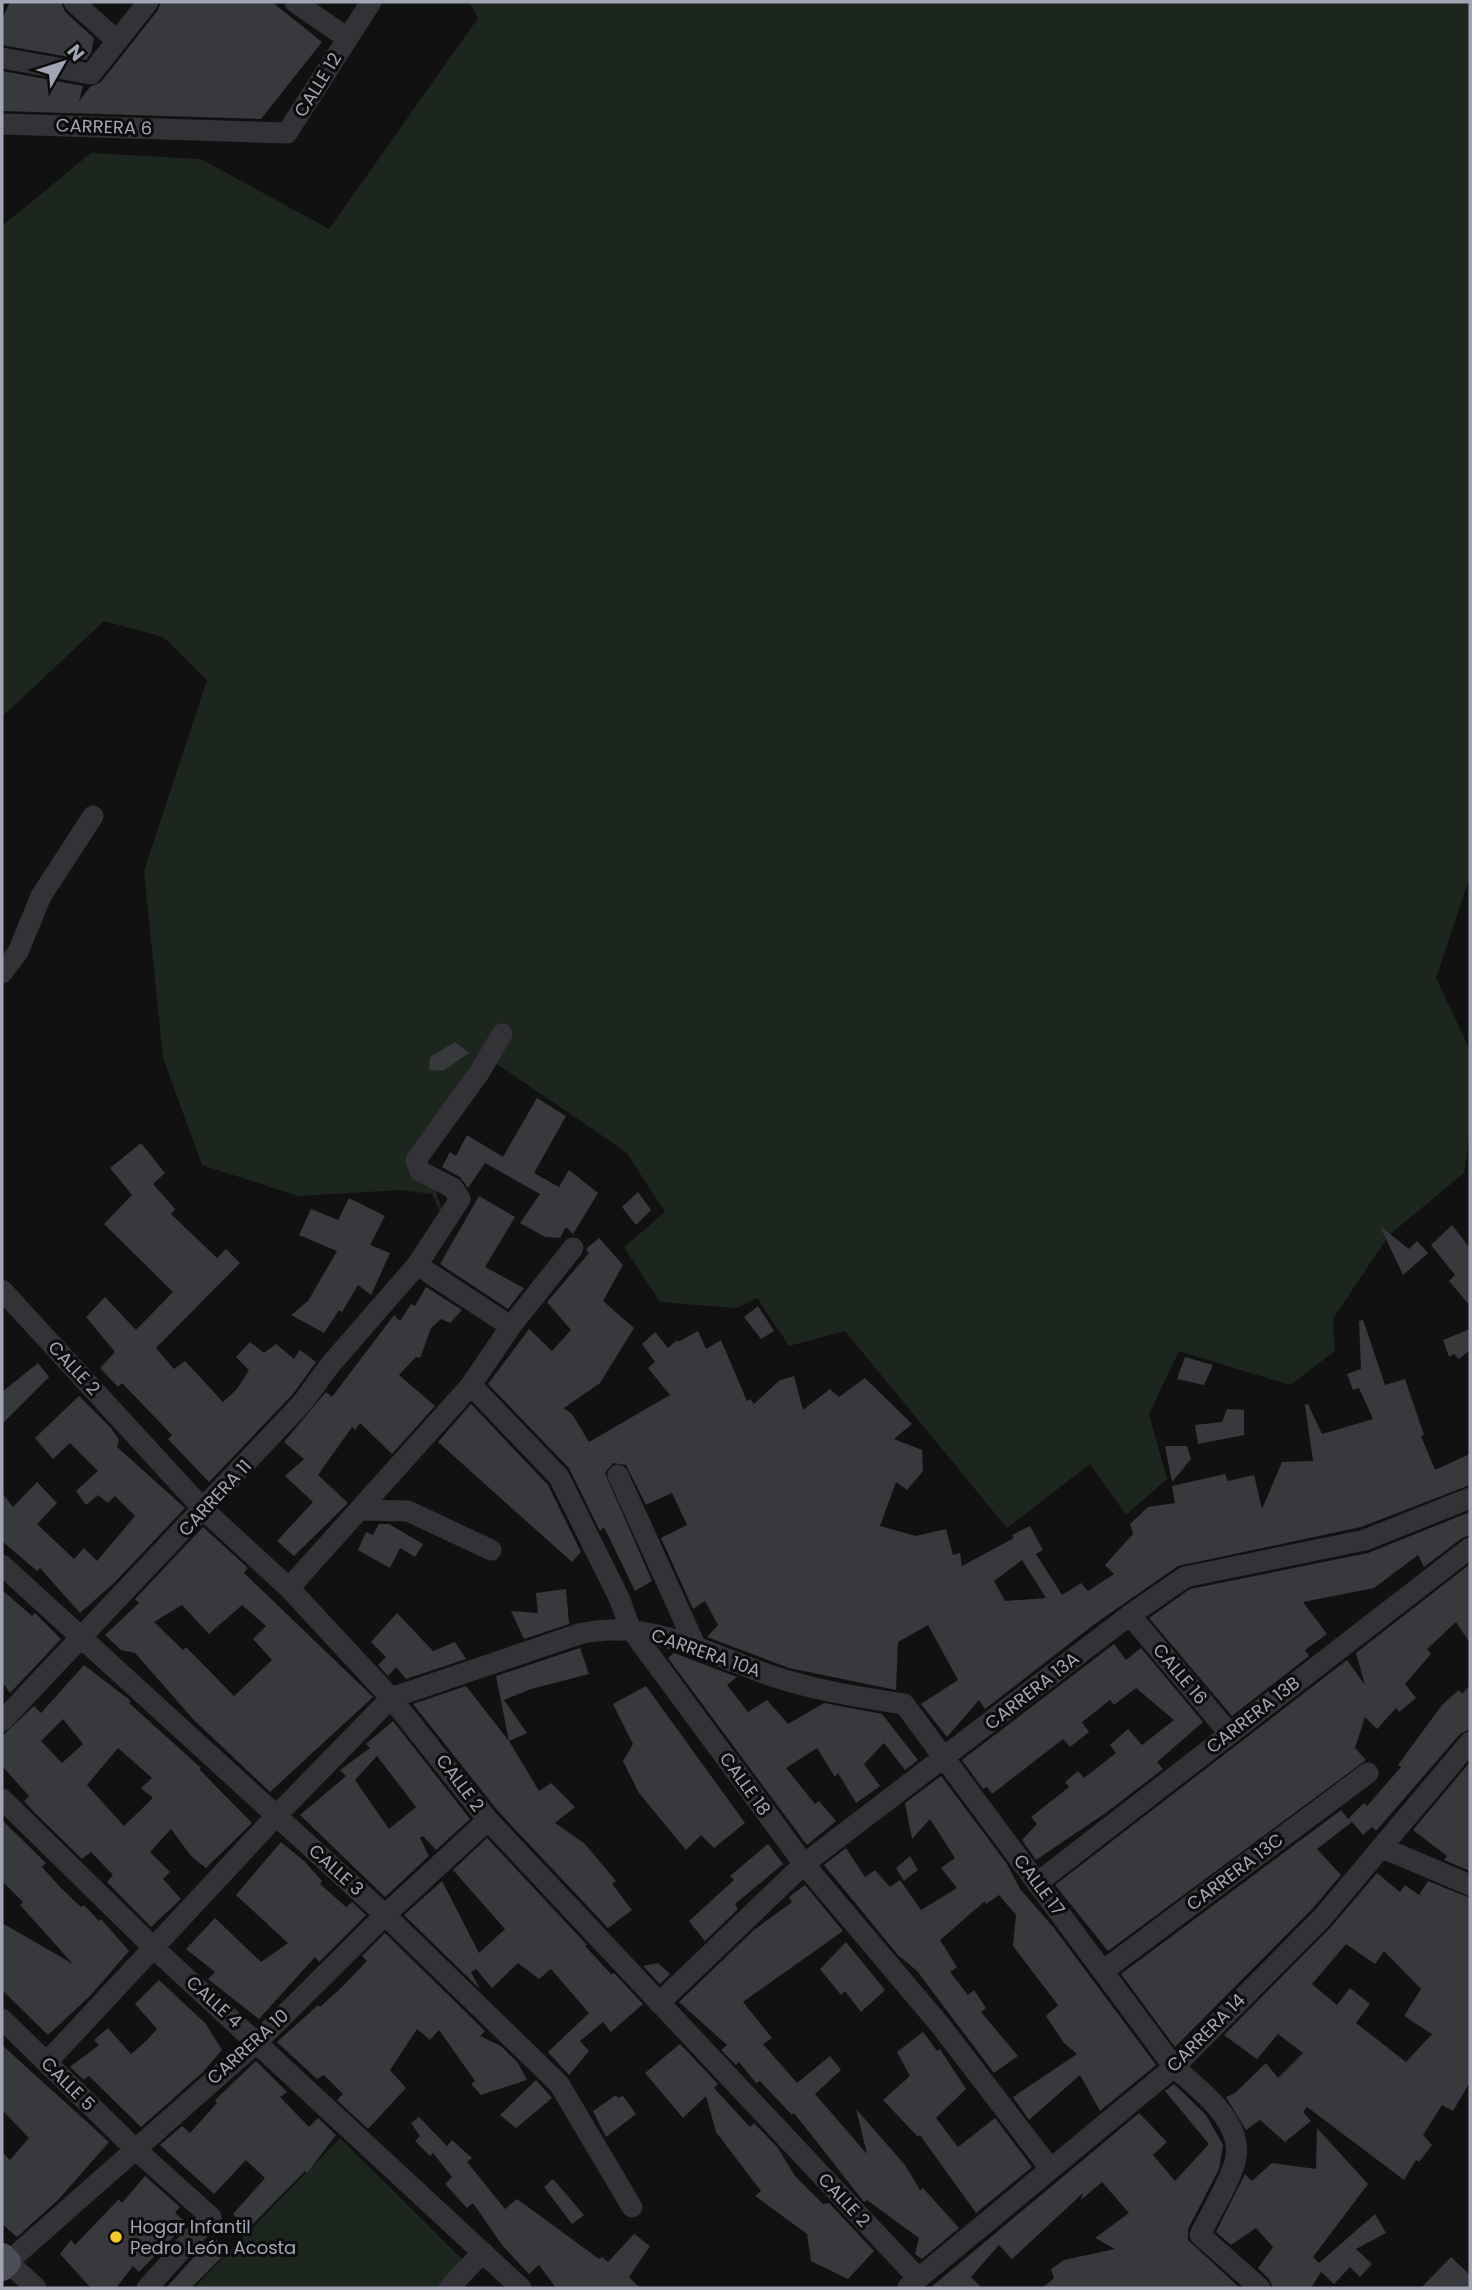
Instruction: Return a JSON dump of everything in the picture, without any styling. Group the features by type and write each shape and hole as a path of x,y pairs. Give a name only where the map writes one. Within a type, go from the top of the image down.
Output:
{"street":[{"path":"74,2 117,41"},
{"path":"2,58 90,74 148,2"},
{"name":"CALLE 12","path":"295,2 347,38"},
{"name":"CALLE 12","path":"205,130 287,133 371,2"},
{"name":"CARRERA 6","path":"2,124 205,130"},
{"path":"2,973 18,951 41,896 93,816"},
{"name":"CARRERA 11","path":"2,1721 204,1510 303,1402 330,1364 417,1265 460,1199 453,1188 420,1171 416,1160 479,1073 502,1034"},
{"path":"289,1588 471,1385 511,1326 573,1248"},
{"path":"417,1265 501,1320"},
{"name":"CALLE 2","path":"2,1290 204,1510 289,1588 391,1699 488,1820 659,2003 912,2283"},
{"name":"CALLE 18","path":"471,1385 559,1477 620,1600 630,1628 804,1864 940,2025 1049,2167"},
{"path":"618,1475 686,1618 696,1647"},
{"name":"CARRERA 13A","path":"659,2003 804,1864 945,1759 1130,1615 1185,1577 1365,1540 1470,1498"},
{"path":"359,1510 408,1511 491,1550"},
{"name":"CARRERA 13B","path":"1037,1883 1470,1548"},
{"name":"CALLE 3","path":"2,1565 385,1915 559,2084 632,2207"},
{"name":"CALLE 16","path":"1130,1615 1229,1733"},
{"name":"CARRERA 10A","path":"391,1699 579,1634 606,1628 630,1628 696,1647 769,1675 832,1694 904,1704"},
{"path":"47,2063 276,1816 391,1699"},
{"name":"CALLE 17","path":"904,1704 1174,2067 1215,2104 1234,2136 1236,2157 1200,2235 1260,2288"},
{"name":"CARRERA 14","path":"912,2283 1049,2167 1174,2067 1322,1918 1470,1742"},
{"name":"CARRERA 13C","path":"1103,1971 1368,1773"},
{"name":"CALLE 4","path":"2,1799 155,1949 521,2288"},
{"name":"CARRERA 10","path":"4,2262 257,2042 385,1915 488,1820"},
{"path":"1383,1848 1470,1885"},
{"name":"CALLE 5","path":"2,2020 134,2148 211,2217 146,2288"},
{"path":"449,2288 483,2252"},
{"path":"4,2262 36,2288"}],"shaded area":[{"path":"469,2 1470,2 1470,876 1436,978 1470,1050 1470,1130 1464,1173 1389,1235 1333,1319 1335,1351 1290,1385 1179,1351 1149,1414 1167,1479 1126,1515 1090,1464 1007,1528 845,1331 789,1346 757,1298 736,1308 660,1302 624,1247 665,1212 626,1152 497,1064 426,1161 448,1228 432,1194 401,1190 298,1196 202,1165 163,1058 144,871 207,680 163,637 104,621 2,717 2,226 91,153 201,159 329,229 478,18"},
{"path":"340,2138 465,2262 442,2288 194,2288"}],"building":[{"path":"10,2 61,2 65,12 94,38 91,53 86,60 2,45 2,19"},
{"path":"161,2 272,2 322,42 261,119 2,111 2,71 83,86 79,101 90,87 101,82 158,10"},
{"path":"455,1042 469,1053 443,1071 429,1070 430,1057"},
{"path":"537,1098 566,1116 534,1173 559,1187 569,1170 598,1193 573,1234 566,1227 560,1238 545,1237 520,1223 540,1194 485,1163 468,1188 460,1177 442,1167 450,1152 456,1156 467,1135 503,1157"},
{"path":"141,1143 165,1173 153,1184 175,1209 171,1214 217,1258 226,1249 240,1263 156,1348 174,1369 185,1361 223,1402 237,1389 249,1370 236,1357 250,1342 264,1353 276,1344 294,1359 300,1350 316,1362 293,1394 209,1482 168,1439 172,1435 122,1383 118,1387 100,1368 115,1352 86,1317 105,1297 136,1330 173,1292 104,1224 132,1195 110,1168"},
{"path":"638,1192 651,1210 636,1225 622,1207"},
{"path":"479,1196 515,1217 485,1267 524,1288 508,1309 440,1264"},
{"path":"349,1198 385,1216 370,1245 390,1253 371,1295 358,1285 342,1312 339,1310 324,1333 291,1315 308,1301 337,1251 299,1235 311,1209 338,1220"},
{"path":"1452,1225 1470,1248 1470,1306 1449,1281 1455,1275 1431,1245"},
{"path":"1380,1226 1409,1249 1417,1241 1428,1253 1403,1275"},
{"path":"599,1238 623,1265 603,1301 634,1328 600,1383 564,1408 572,1414 589,1442 670,1395 648,1368 655,1362 642,1344 655,1332 668,1348 677,1340 678,1342 698,1331 706,1349 721,1340 747,1401 750,1399 754,1404 780,1380 794,1376 803,1410 830,1389 839,1397 865,1378 912,1424 894,1439 922,1450 923,1471 907,1490 896,1482 880,1526 916,1536 946,1529 953,1555 960,1553 962,1566 1014,1538 1012,1535 1030,1526 1043,1550 1036,1554 1062,1595 1081,1583 1088,1591 1114,1574 1105,1565 1133,1534 1130,1524 1148,1507 1175,1503 1172,1486 1225,1474 1228,1481 1254,1475 1262,1509 1282,1462 1313,1461 1305,1405 1308,1404 1322,1434 1373,1419 1359,1388 1353,1390 1347,1374 1361,1369 1359,1321 1363,1320 1385,1385 1405,1379 1424,1435 1421,1436 1435,1470 1470,1454 1470,1485 1361,1527 1178,1566 1096,1623 985,1709 979,1700 947,1737 921,1704 958,1680 928,1625 898,1642 896,1690 789,1668 707,1637 718,1625 705,1601 693,1609 661,1538 687,1525 672,1493 646,1505 626,1465 613,1463 605,1473 652,1581 635,1591 604,1527 600,1531 569,1468 488,1384 529,1329 552,1351 571,1330 547,1302 589,1253 586,1249","holes":["1022,1560 1046,1598 1005,1601 994,1581"]},
{"path":"426,1287 462,1310 450,1323 441,1319 431,1328 420,1358 416,1357 399,1375 435,1406 392,1454 360,1423 355,1430 352,1427 318,1475 348,1503 294,1556 277,1541 313,1502 285,1476 304,1459 284,1442 326,1392 332,1397 394,1315 400,1321 411,1304 415,1306"},
{"path":"758,1306 774,1331 761,1339 744,1317"},
{"path":"1470,1329 1470,1350 1459,1359 1454,1354 1449,1357 1443,1340"},
{"path":"1185,1357 1213,1365 1204,1385 1177,1379"},
{"path":"38,1363 49,1377 2,1424 2,1392"},
{"path":"79,1396 111,1428 119,1440 117,1447 185,1508 115,1582 80,1613 40,1568 37,1571 2,1541 2,1493 13,1507 37,1482 57,1503 37,1524 74,1559 84,1548 97,1561 135,1516 115,1496 108,1503 98,1495 86,1505 76,1491 98,1471 70,1443 53,1459 35,1438"},
{"path":"471,1404 548,1485 581,1552 572,1562 438,1442"},
{"path":"1227,1409 1244,1410 1244,1435 1198,1444 1195,1425 1222,1422"},
{"path":"1165,1446 1187,1446 1191,1459 1172,1482"},
{"path":"1470,1512 1470,1535 1462,1538 1424,1567 1418,1555 1374,1588 1303,1602 1327,1634 1305,1650 1309,1656 1232,1716 1149,1618 1190,1589 1368,1553"},
{"path":"379,1524 389,1524 423,1544 415,1557 400,1548 390,1568 358,1550 366,1532 373,1535"},
{"path":"203,1527 248,1568 244,1573 373,1697 270,1792 193,1719 135,1653 121,1650 105,1635 139,1603 135,1599","holes":["182,1605 209,1634 242,1605 266,1626 253,1639 272,1660 234,1696 186,1647 183,1650 154,1622"]},
{"path":"1470,1564 1470,1643 1456,1622 1427,1649 1431,1654 1405,1684 1416,1698 1399,1712 1396,1708 1377,1729 1365,1717 1355,1748 1366,1760 1108,1951 1055,1885 1347,1660 1365,1685 1356,1653"},
{"path":"566,1589 569,1624 524,1639 511,1611 538,1613 536,1593"},
{"path":"2,1590 32,1616 35,1613 61,1639 10,1693 2,1682"},
{"path":"397,1613 433,1651 455,1642 466,1659 406,1679 396,1667 388,1676 378,1665 386,1657 371,1642"},
{"path":"1114,1644 1126,1660 1141,1648 1203,1722 1157,1762 1163,1769 1107,1812 1036,1860 1022,1840 1037,1824 1031,1817 1069,1787 1065,1782 1078,1771 1084,1778 1116,1753 1110,1745 1128,1729 1142,1745 1174,1720 1136,1688 1114,1705 1110,1700 1082,1722 1089,1732 1070,1747 1063,1739 992,1794 987,1787 983,1789 962,1760"},
{"path":"580,1648 589,1674 531,1689 504,1700 527,1733 509,1741 496,1676"},
{"path":"674,1653 737,1677 727,1685 748,1712 767,1700 788,1724 824,1703 882,1714 918,1760 905,1770 884,1743 864,1764 880,1786 856,1803 838,1773 835,1777 817,1748 786,1768 815,1804 819,1801 836,1821 807,1845 668,1658"},
{"path":"84,1665 131,1701 129,1703 201,1768 199,1769 252,1823 206,1868 191,1856 171,1829 150,1852 170,1872 163,1879 181,1899 151,1927 107,1882 113,1875 91,1852 82,1859 34,1812 24,1801 29,1796 2,1766 2,1736 34,1706 41,1713","holes":["63,1719 83,1744 62,1763 41,1741","118,1748 152,1778 141,1788 153,1798 124,1826 87,1785"]},
{"path":"1470,1685 1470,1729 1460,1734 1376,1831 1372,1827 1363,1835 1352,1822 1317,1849 1341,1875 1312,1909 1175,2047 1121,1974 1341,1810 1348,1819 1364,1803 1367,1806 1401,1767 1398,1765 1442,1705 1459,1690 1462,1694"},
{"path":"466,1686 509,1741 539,1791 551,1783 575,1807 555,1823 584,1843 616,1881 612,1884 632,1910 608,1928 498,1811 413,1704"},
{"path":"646,1686 745,1823 714,1848 701,1835 686,1850 639,1793 623,1761 633,1744 613,1704"},
{"path":"393,1721 470,1819 436,1850 423,1836 420,1838 429,1856 385,1897 300,1815 346,1776 340,1770 370,1748 366,1744","holes":["377,1756 416,1807 389,1829 355,1780"]},
{"path":"1470,1762 1470,1871 1444,1860 1447,1856 1413,1830"},
{"path":"941,1776 1007,1864 1020,1889 1054,1928 1156,2065 1100,2111 1080,2075 1029,2120 1013,2097 1077,2054 1064,2043 1046,2016 1058,2005 1013,1946 1016,1915 999,1895 986,1904 985,1901 940,1940 957,1967 950,1972 968,1995 974,1990 986,2008 981,2012 1018,2056 994,2073 917,1971 898,1955 824,1865 846,1848 865,1877 875,1870 890,1887 900,1880 921,1910 957,1888 941,1868 955,1858 930,1819 912,1839 905,1803"},
{"path":"2,1820 46,1863 42,1867 61,1888 81,1907 84,1905 99,1921 101,1919 129,1951 90,1996 48,2035 2,1990 2,1923 73,1964 20,1905 23,1902 2,1881"},
{"path":"487,1838 611,1974 614,1973 643,2004 611,2032 603,2022 580,2041 589,2051 569,2075 548,2052 589,2013 551,1969 539,1979 518,1963 492,1988 476,1969 471,1972 480,1989 404,1915 442,1881 479,1953 505,1929 453,1870"},
{"path":"281,1842 304,1861 322,1881 320,1884 346,1907 352,1902 366,1915 319,1962 315,1957 259,2019 208,1979 215,1972 186,1949 215,1918 261,1962 288,1943 236,1895"},
{"path":"768,1844 783,1864 735,1904 738,1909 705,1941 689,1921 734,1880 730,1876"},
{"path":"910,1856 918,1870 904,1881 896,1868"},
{"path":"1377,1873 1400,1892 1405,1885 1419,1895 1428,1881 1470,1898 1470,2082 1453,2111 1442,2105 1423,2135 1432,2145 1419,2162 1416,2160 1404,2180 1307,2107 1303,2112 1311,2121 1285,2142 1260,2120 1246,2130 1226,2097 1235,2093 1266,2063 1278,2078 1303,2053 1278,2034 1257,2059 1224,2035 1331,1927","holes":["1346,1944 1375,1964 1384,1951 1421,1989 1404,2016 1432,2034 1406,2062 1356,2023 1370,2004 1350,1988 1337,2005 1312,1984"]},
{"path":"805,1885 843,1931 743,2002 772,2038 763,2044 797,2083 830,2056 841,2070 815,2094 867,2154 856,2109 905,2165 920,2190 923,2188 959,2228 922,2259 915,2254 919,2238 867,2200 864,2202 794,2113 792,2115 760,2081 756,2083 739,2062 736,2065 721,2050 727,2045 679,2002 754,1930 792,1902 789,1897"},
{"path":"385,1933 485,2031 480,2036 501,2046 518,2063 527,2080 481,2095 471,2084 475,2081 439,2030 430,2040 417,2029 390,2070 406,2088 368,2129 337,2100 343,2094 324,2075 317,2079 277,2042 341,1988 367,1961 362,1956"},
{"path":"846,1942 885,1990 861,2012 845,1991 841,1995 820,1969"},
{"path":"658,1963 670,1974 660,1984 643,1966"},
{"path":"159,1980 206,2024 222,2050 203,2072 141,2127 89,2076 84,2080 70,2067 99,2045 94,2040 108,2028 131,2054 146,2041 157,2029 135,2004"},
{"path":"923,2032 937,2051 940,2049 966,2089 936,2118 958,2147 995,2118 1032,2167 976,2213 920,2135 918,2137 883,2100 910,2076 897,2052"},
{"path":"680,2044 718,2084 714,2088 750,2127 754,2123 778,2148 795,2176 823,2204 829,2203 874,2251 848,2279 811,2261 807,2234 755,2196 761,2191 716,2132 706,2096 683,2118 645,2073"},
{"path":"2,2045 109,2142 58,2200 17,2237 2,2224 2,2152 10,2160 29,2138 2,2110"},
{"path":"256,2061 287,2092 280,2097 309,2127 318,2118 336,2135 307,2173 305,2171 248,2229 233,2214 265,2178 246,2160 214,2194 160,2145 182,2126 190,2133 217,2103 215,2100"},
{"path":"536,2080 552,2098 516,2128 500,2115"},
{"path":"1174,2084 1206,2115 1223,2145 1219,2169 1188,2229 1188,2240 1240,2288 1042,2288 1054,2278 1051,2269 1064,2260 1115,2249 1095,2238 1129,2213 1102,2182 1081,2200 1083,2193 1012,2259 999,2245 971,2277 982,2288 930,2288 1139,2113 1167,2142 1153,2155 1175,2181 1209,2144 1165,2091"},
{"path":"616,2095 618,2098 623,2096 636,2114 606,2137 593,2111"},
{"path":"419,2117 447,2146 452,2140 472,2158 467,2162 505,2209 517,2199 599,2259 602,2257 608,2262 634,2234 650,2246 629,2277 640,2288 556,2288 539,2265 529,2274 502,2245 473,2203 467,2208 445,2184 452,2177 433,2153 430,2156 415,2141 420,2136 411,2123"},
{"path":"1317,2128 1368,2184 1313,2257 1319,2263 1375,2214 1386,2233 1356,2249 1372,2264 1360,2277 1350,2267 1334,2284 1321,2272 1311,2288 1273,2288 1269,2279 1258,2268 1273,2247 1256,2228 1231,2245 1216,2232 1245,2174 1252,2181 1272,2163 1316,2169"},
{"name":"Hogar Infantil Pedro León Acosta","path":"145,2176 180,2207 175,2213 187,2223 139,2272 133,2266 116,2288 91,2288 60,2254 71,2240 75,2245 119,2199 122,2203"},
{"path":"553,2179 584,2215 572,2224 544,2187"},
{"path":"213,2236 228,2251 191,2288 166,2288"},
{"path":"1451,2257 1470,2275 1470,2288 1421,2288"}],"place":[{"name":"Hogar Infantil Pedro León Acosta","path":"116,2237"}]}
